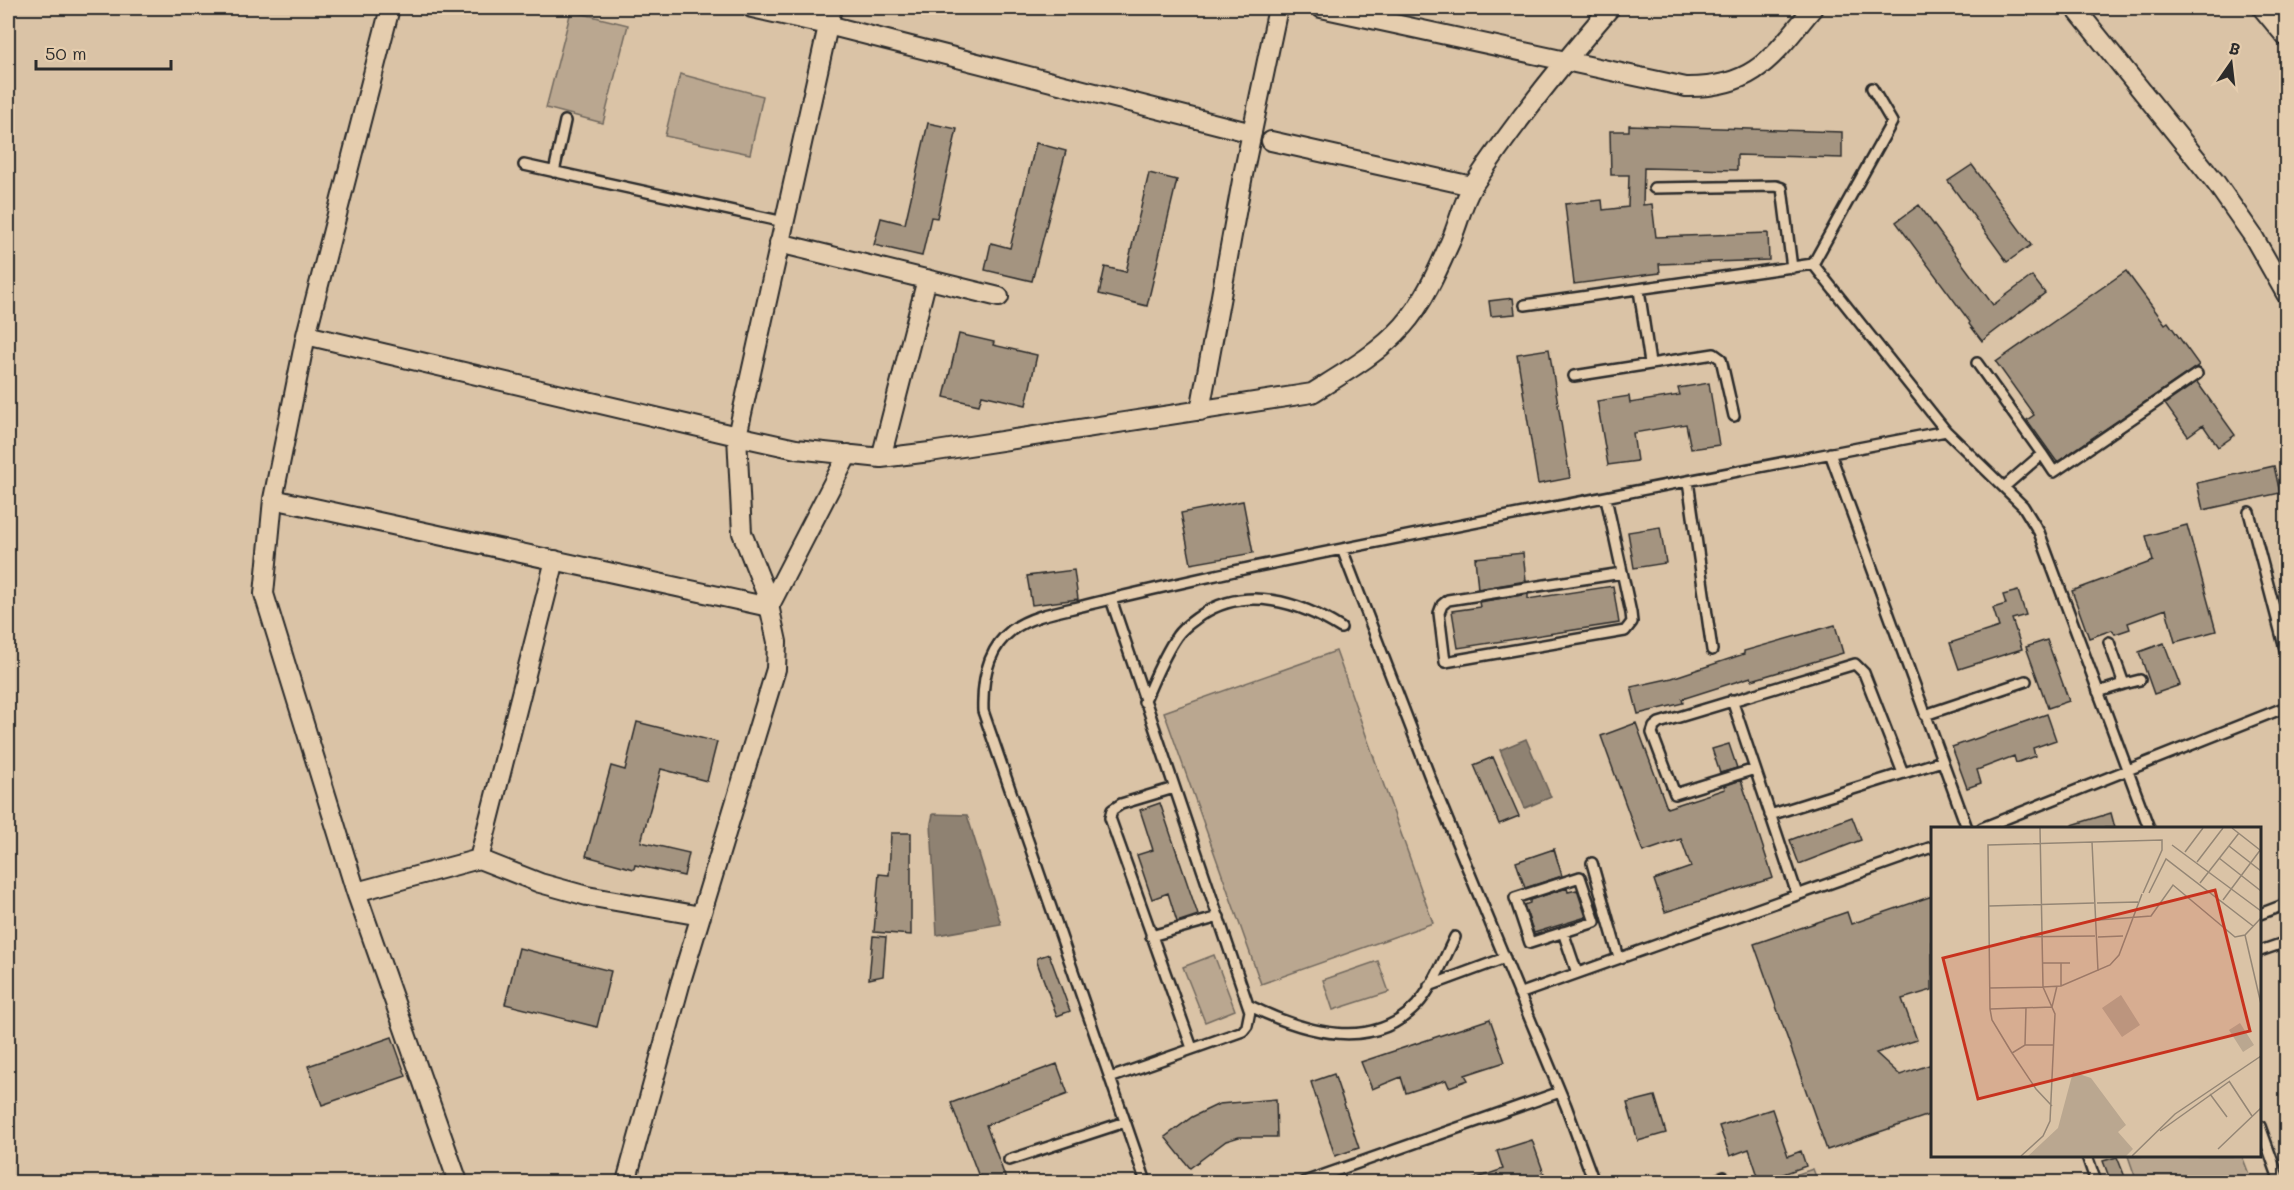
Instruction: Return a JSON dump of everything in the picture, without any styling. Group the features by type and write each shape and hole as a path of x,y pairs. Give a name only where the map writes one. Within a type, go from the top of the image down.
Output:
{"street":[{"path":"390,8 306,336 273,499 264,594 356,892 458,1182"},
{"path":"752,8 830,16 1251,133"},
{"path":"1200,411 1251,133 1278,8"},
{"path":"1321,8 1686,87 1708,87 1728,83 1748,75 1779,49 1813,8"},
{"path":"306,336 796,449 881,458 1312,393 1377,350 1404,325 1428,287 1452,238 1472,186 1565,61 1610,8"},
{"path":"2075,8 2216,183 2253,236 2286,294"},
{"path":"2262,8 2286,37"},
{"path":"626,1182 701,916 776,669 777,642 769,607 742,533 737,436 830,16"},
{"path":"1271,141 1472,186"},
{"path":"780,243 999,297"},
{"path":"881,458 927,279"},
{"path":"769,607 848,454"},
{"path":"273,499 769,607"},
{"path":"480,859 555,560"},
{"path":"356,892 480,859 540,883 587,896 701,916"}],"lane":[{"path":"1813,264 1892,122 1872,88"},
{"path":"554,172 565,120"},
{"path":"524,165 784,222"},
{"path":"1654,188 1776,186 1782,188 1792,268"},
{"path":"1525,305 1813,264"},
{"path":"1813,264 1946,431 2023,506 2039,532 2149,827"},
{"path":"1639,290 1650,363"},
{"path":"1574,376 1714,354 1721,358 1734,416"},
{"path":"1977,363 2054,472 2197,374"},
{"path":"1146,1182 982,711 982,689 988,665 997,646 1011,631 1026,622 1052,613 1342,549 1946,431"},
{"path":"1830,453 1967,827"},
{"path":"2004,487 2042,454"},
{"path":"1688,481 1712,650"},
{"path":"1606,498 1622,573 1632,622 1625,631 1446,662 1438,613 1448,600 1622,573"},
{"path":"2249,512 2286,653"},
{"path":"1342,549 1431,780 1560,1092 1594,1182"},
{"path":"1110,1078 1243,1031 1249,1018 1250,1006 1144,702 1111,599"},
{"path":"1144,702 1163,659 1178,634 1200,616 1221,605 1248,600 1273,600 1308,610 1341,628"},
{"path":"2109,642 2124,684"},
{"path":"1755,769 1675,794 1652,733 1654,727 1659,723 1732,700 1854,664 1864,673 1903,773"},
{"path":"2098,692 2140,680"},
{"path":"1925,715 2026,681"},
{"path":"1732,700 1797,894"},
{"path":"1984,827 2286,706"},
{"path":"1770,815 1942,761"},
{"path":"1174,788 1121,804 1112,810 1110,818 1192,1048"},
{"path":"1519,994 1931,847"},
{"path":"1592,863 1619,958"},
{"path":"1580,877 1595,922 1563,933 1530,943 1515,898 1580,877"},
{"path":"2261,913 2286,904"},
{"path":"1151,936 1219,917"},
{"path":"1563,933 1577,973"},
{"path":"1250,1006 1280,1021 1331,1034 1356,1034 1380,1029 1404,1016 1418,1004 1455,937"},
{"path":"2261,950 2286,942"},
{"path":"1429,986 1504,958"},
{"path":"1304,1182 1560,1092"},
{"path":"1009,1160 1125,1122"},
{"path":"2261,1131 2280,1182"},
{"path":"2088,1157 2096,1182"},
{"path":"1710,1182 1724,1177"}],"shaded area":[{"path":"571,11 628,25 603,123 546,108"},
{"path":"680,74 763,96 750,154 665,136"},
{"path":"1336,651 1433,923 1261,984 1164,712"},
{"path":"1526,739 1551,797 1525,808 1500,750"},
{"path":"933,814 967,815 1001,924 937,935 931,823"},
{"path":"1214,955 1235,1010 1205,1022 1183,967"},
{"path":"1378,961 1389,992 1333,1010 1323,980"},
{"path":"2128,1157 2242,1157 2252,1182 2137,1182"},
{"path":"1813,1169 1818,1182 1774,1182"}],"building":[{"path":"928,123 957,129 937,218 931,217 922,256 874,245 881,218 905,224"},
{"path":"1629,125 1842,132 1842,158 1737,155 1737,170 1644,168 1643,205 1652,204 1656,237 1768,233 1769,260 1659,264 1660,273 1574,284 1565,204 1602,200 1603,210 1628,207 1629,175 1611,175 1610,131 1629,131"},
{"path":"1036,143 1066,151 1032,281 985,270 991,243 1010,248"},
{"path":"1972,165 2031,245 2007,262 1948,181"},
{"path":"1149,173 1177,180 1147,306 1099,294 1105,267 1126,272"},
{"path":"1919,205 1993,305 2032,276 2045,293 1982,341 1896,222"},
{"path":"2126,271 2165,324 2168,322 2199,365 2057,462 2027,420 2034,415 1996,362"},
{"path":"1513,298 1515,314 1491,316 1489,301"},
{"path":"959,334 1037,355 1026,405 982,395 979,405 944,397"},
{"path":"1549,349 1570,478 1538,484 1517,354"},
{"path":"2197,382 2235,435 2218,447 2203,425 2188,436 2165,404"},
{"path":"1709,383 1719,445 1691,449 1686,424 1633,433 1637,461 1608,465 1597,401 1629,396 1630,403 1680,395 1678,388"},
{"path":"2274,466 2280,493 2203,510 2197,483"},
{"path":"1243,501 1253,553 1191,564 1181,513"},
{"path":"2187,525 2216,631 2175,642 2166,609 2128,623 2130,629 2115,634 2112,630 2089,638 2072,591 2153,561 2146,536"},
{"path":"1660,527 1666,563 1634,568 1628,532"},
{"path":"1523,553 1526,581 1478,589 1475,558"},
{"path":"1074,570 1078,599 1032,605 1027,576"},
{"path":"1613,586 1619,623 1458,648 1452,611 1480,607 1479,602 1528,594 1528,599"},
{"path":"2018,591 2026,615 2012,619 2022,649 1959,669 1950,643 1999,627 1993,608 2006,604 2003,595"},
{"path":"1835,625 1843,653 1752,680 1751,677 1682,699 1683,703 1638,714 1631,687 1672,678 1744,654 1744,651"},
{"path":"2047,640 2069,701 2048,708 2026,647"},
{"path":"2164,643 2180,685 2154,694 2139,652"},
{"path":"2047,714 2056,740 2033,748 2035,756 2016,763 2014,756 1977,770 1981,783 1967,788 1952,747"},
{"path":"637,722 717,742 707,781 661,769 641,842 689,853 684,876 635,865 634,869 586,856 611,766 625,770"},
{"path":"1636,723 1667,808 1725,789 1724,786 1741,780 1773,878 1665,912 1654,880 1691,867 1681,839 1643,852 1601,736"},
{"path":"1729,744 1737,768 1720,773 1712,749"},
{"path":"1493,757 1519,816 1499,824 1474,765"},
{"path":"1160,803 1198,915 1177,922 1168,893 1152,899 1137,855 1153,850 1140,810"},
{"path":"2111,813 2115,827 2072,827 2072,825"},
{"path":"1852,817 1861,840 1799,864 1790,840"},
{"path":"891,833 911,833 911,935 874,932 879,874 889,875"},
{"path":"1554,849 1562,876 1525,888 1516,862"},
{"path":"1567,888 1568,892 1577,890 1586,917 1534,933 1524,905 1530,903 1530,900"},
{"path":"1931,896 1931,990 1902,999 1917,1040 1876,1053 1900,1075 1931,1064 1931,1114 1827,1150 1754,944 1847,912 1851,924"},
{"path":"873,936 886,937 883,976 869,979"},
{"path":"519,948 611,971 597,1027 505,1004"},
{"path":"1049,954 1070,1011 1057,1016 1037,962 1037,958"},
{"path":"1490,1019 1505,1062 1465,1075 1468,1080 1449,1087 1446,1080 1406,1093 1401,1077 1372,1089 1361,1062"},
{"path":"392,1037 406,1076 322,1105 308,1066"},
{"path":"1057,1064 1068,1094 986,1125 1007,1182 981,1182 951,1103"},
{"path":"1334,1074 1359,1148 1335,1156 1311,1082"},
{"path":"1655,1096 1666,1133 1638,1141 1627,1103"},
{"path":"1276,1099 1277,1137 1239,1137 1226,1141 1190,1168 1165,1137 1192,1117 1219,1104"},
{"path":"1772,1109 1788,1156 1801,1151 1806,1166 1760,1182 1749,1149 1730,1156 1719,1126"},
{"path":"1532,1140 1547,1182 1471,1182 1471,1180 1503,1169 1497,1151"},
{"path":"2117,1157 2127,1182 2111,1182 2103,1161"}]}
